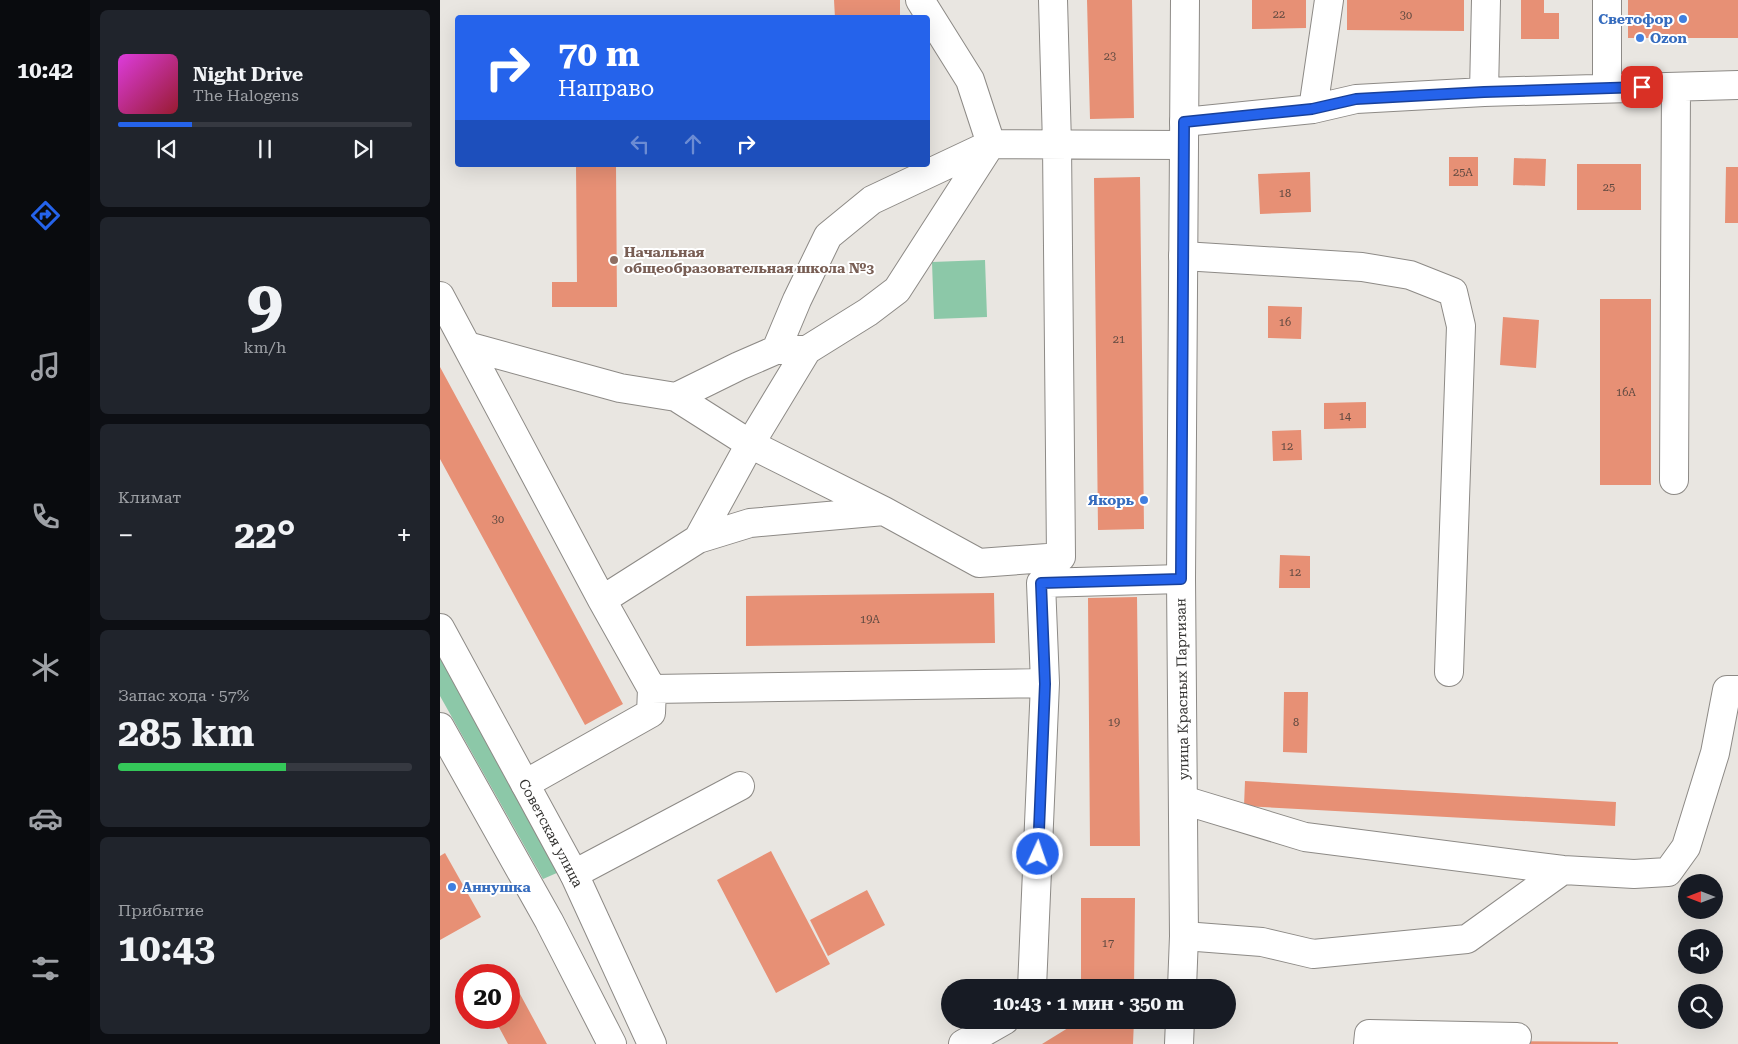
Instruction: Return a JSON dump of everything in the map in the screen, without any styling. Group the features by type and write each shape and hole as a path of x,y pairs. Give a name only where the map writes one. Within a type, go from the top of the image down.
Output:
{"main road":[{"path":"920,0 929,15"},
{"path":"467,346 620,388 676,397 750,444 884,511 979,563 1061,558 1053,0"},
{"name":"улица Красных Партизан","path":"1182,979 1184,936 1181,579 1185,0"},
{"path":"1312,109 1329,0"},
{"path":"1484,92 1486,0"},
{"path":"1607,0 1607,88"},
{"path":"930,16 970,80 991,144"},
{"path":"1674,480 1676,86"},
{"path":"776,350 797,300 828,236 872,200 991,144 1056,144 1184,133 1356,99 1484,92 1738,86"},
{"path":"698,539 750,444 807,350 868,312 897,290 991,144"},
{"path":"1183,256 1362,267 1410,275 1453,292 1461,326 1449,672"},
{"path":"440,296 602,600 652,689 651,712 525,784"},
{"path":"676,397 776,350 807,350"},
{"path":"602,600 698,539 750,522 884,511"},
{"path":"1032,979 1045,684 1041,583 1181,579"},
{"name":"Советская улица","path":"440,628 574,874 652,1044"},
{"path":"652,689 1045,684"},
{"path":"1183,800 1305,837 1563,870 1634,874 1668,872 1686,847 1714,752 1728,690 1738,690"},
{"path":"440,727 549,921 612,1044"},
{"path":"574,874 740,786"},
{"path":"1184,936 1262,942 1313,954 1467,939 1563,870"},
{"path":"963,1044 989,1029"},
{"path":"1179,1044 1180,1029"},
{"path":"1368,1044 1368,1034 1517,1037"}],"green space":[{"path":"985,260 987,317 934,319 932,262"},
{"path":"440,653 559,872 543,879 440,696"}],"building":[{"path":"834,0 900,0 900,15 835,15"},
{"path":"1087,0 1132,0 1134,118 1090,119"},
{"path":"1252,0 1306,0 1306,28 1252,29"},
{"path":"1347,0 1464,0 1464,31 1347,30"},
{"path":"1521,0 1544,0 1544,13 1559,13 1559,39 1521,39"},
{"name":"Светофор","path":"1628,0 1738,0 1738,38 1628,38"},
{"path":"1449,157 1478,157 1478,186 1449,186"},
{"path":"1514,158 1546,159 1545,186 1513,185"},
{"path":"1577,164 1641,164 1641,210 1577,210"},
{"path":"576,167 616,167 617,307 552,307 552,282 577,282"},
{"path":"1726,167 1738,167 1738,223 1725,223"},
{"path":"1310,172 1311,212 1260,214 1258,174"},
{"path":"1140,177 1144,529 1098,530 1094,178"},
{"path":"1600,299 1651,299 1651,485 1600,485"},
{"path":"1268,306 1302,307 1301,339 1268,338"},
{"path":"1503,317 1539,320 1536,368 1500,365"},
{"path":"440,367 623,704 585,725 440,459"},
{"path":"1366,402 1366,428 1324,429 1324,403"},
{"path":"1301,430 1302,460 1273,461 1272,431"},
{"path":"1280,555 1310,556 1310,588 1279,588"},
{"path":"994,593 995,643 746,646 746,596"},
{"path":"1137,597 1140,846 1090,846 1088,598"},
{"path":"1284,692 1308,692 1307,753 1283,752"},
{"path":"1245,781 1616,802 1615,826 1244,806"},
{"path":"771,851 830,964 776,993 717,880"},
{"name":"Аннушка","path":"445,853 481,917 440,940 440,856"},
{"path":"867,890 885,925 828,956 810,920"},
{"path":"1081,898 1135,898 1134,979 1081,979"},
{"path":"520,994 547,1044 508,1044 500,1029 520,1029"},
{"path":"1066,1029 1134,1029 1133,1044 1042,1044"},
{"path":"1500,1041 1618,1042 1618,1044 1499,1044"}],"place":[{"name":"Светофор","path":"1683,19"},
{"name":"Ozon","path":"1640,38"},
{"name":"Начальная общеобразовательная школа №3","path":"614,260"},
{"name":"Якорь","path":"1144,500"},
{"name":"Аннушка","path":"452,887"}],"route":[{"path":"1038,854 1045,684 1041,583 1181,579 1184,122 1312,109 1356,99 1484,92 1642,87"}]}
